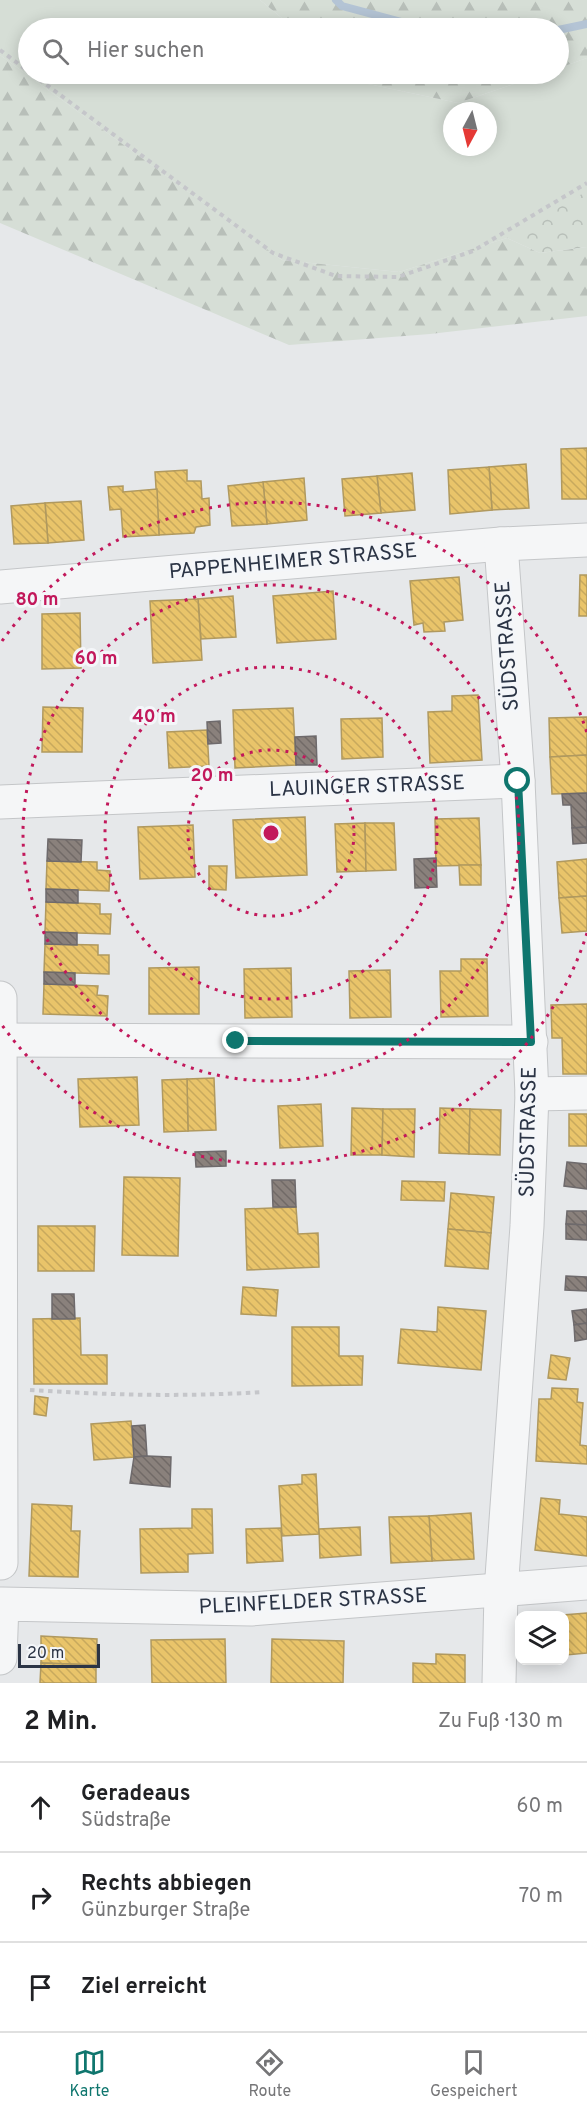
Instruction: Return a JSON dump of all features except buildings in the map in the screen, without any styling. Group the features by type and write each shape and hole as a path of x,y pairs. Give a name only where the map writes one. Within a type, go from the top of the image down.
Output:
{"street":[{"name":"PAPPENHEIMER STRASSE","path":"0,587 501,544 587,540"},
{"name":"SÜDSTRASSE","path":"499,1683 501,1591 527,1226 532,1094 518,781 501,544"},
{"name":"LAUINGER STRASSE","path":"0,802 518,781"},
{"path":"0,998 1,1563"},
{"path":"0,1040 531,1042"},
{"path":"532,1094 587,1093"},
{"name":"PLEINFELDER STRASSE","path":"0,1659 2,1604 250,1609 587,1583"}],"path":[{"path":"0,50 18,63"},
{"path":"46,84 273,253 336,276 398,277 473,251 587,183"},
{"path":"2,1389 138,1396 262,1392"}],"green space":[{"path":"0,0 260,0 282,18 18,18 18,68 0,55"},
{"path":"260,0 587,0 587,58 569,64 569,18 282,18"},
{"path":"0,55 18,68 18,84 40,84 282,260 399,272 507,238 540,253 587,247 587,316 430,334 289,345 0,223"},
{"path":"587,58 587,245 507,238 399,272 282,260 40,84 368,84 453,102 443,102 443,156 497,156 497,102 461,102 514,84 569,84 569,64"},
{"path":"368,84 514,84 461,102 453,102"},
{"path":"587,191 587,247 540,253 507,238"}],"waterway":[{"path":"336,0 342,6 387,18"},
{"path":"569,28 587,24"}],"route":[{"path":"236,1041 531,1042 518,781"}]}
